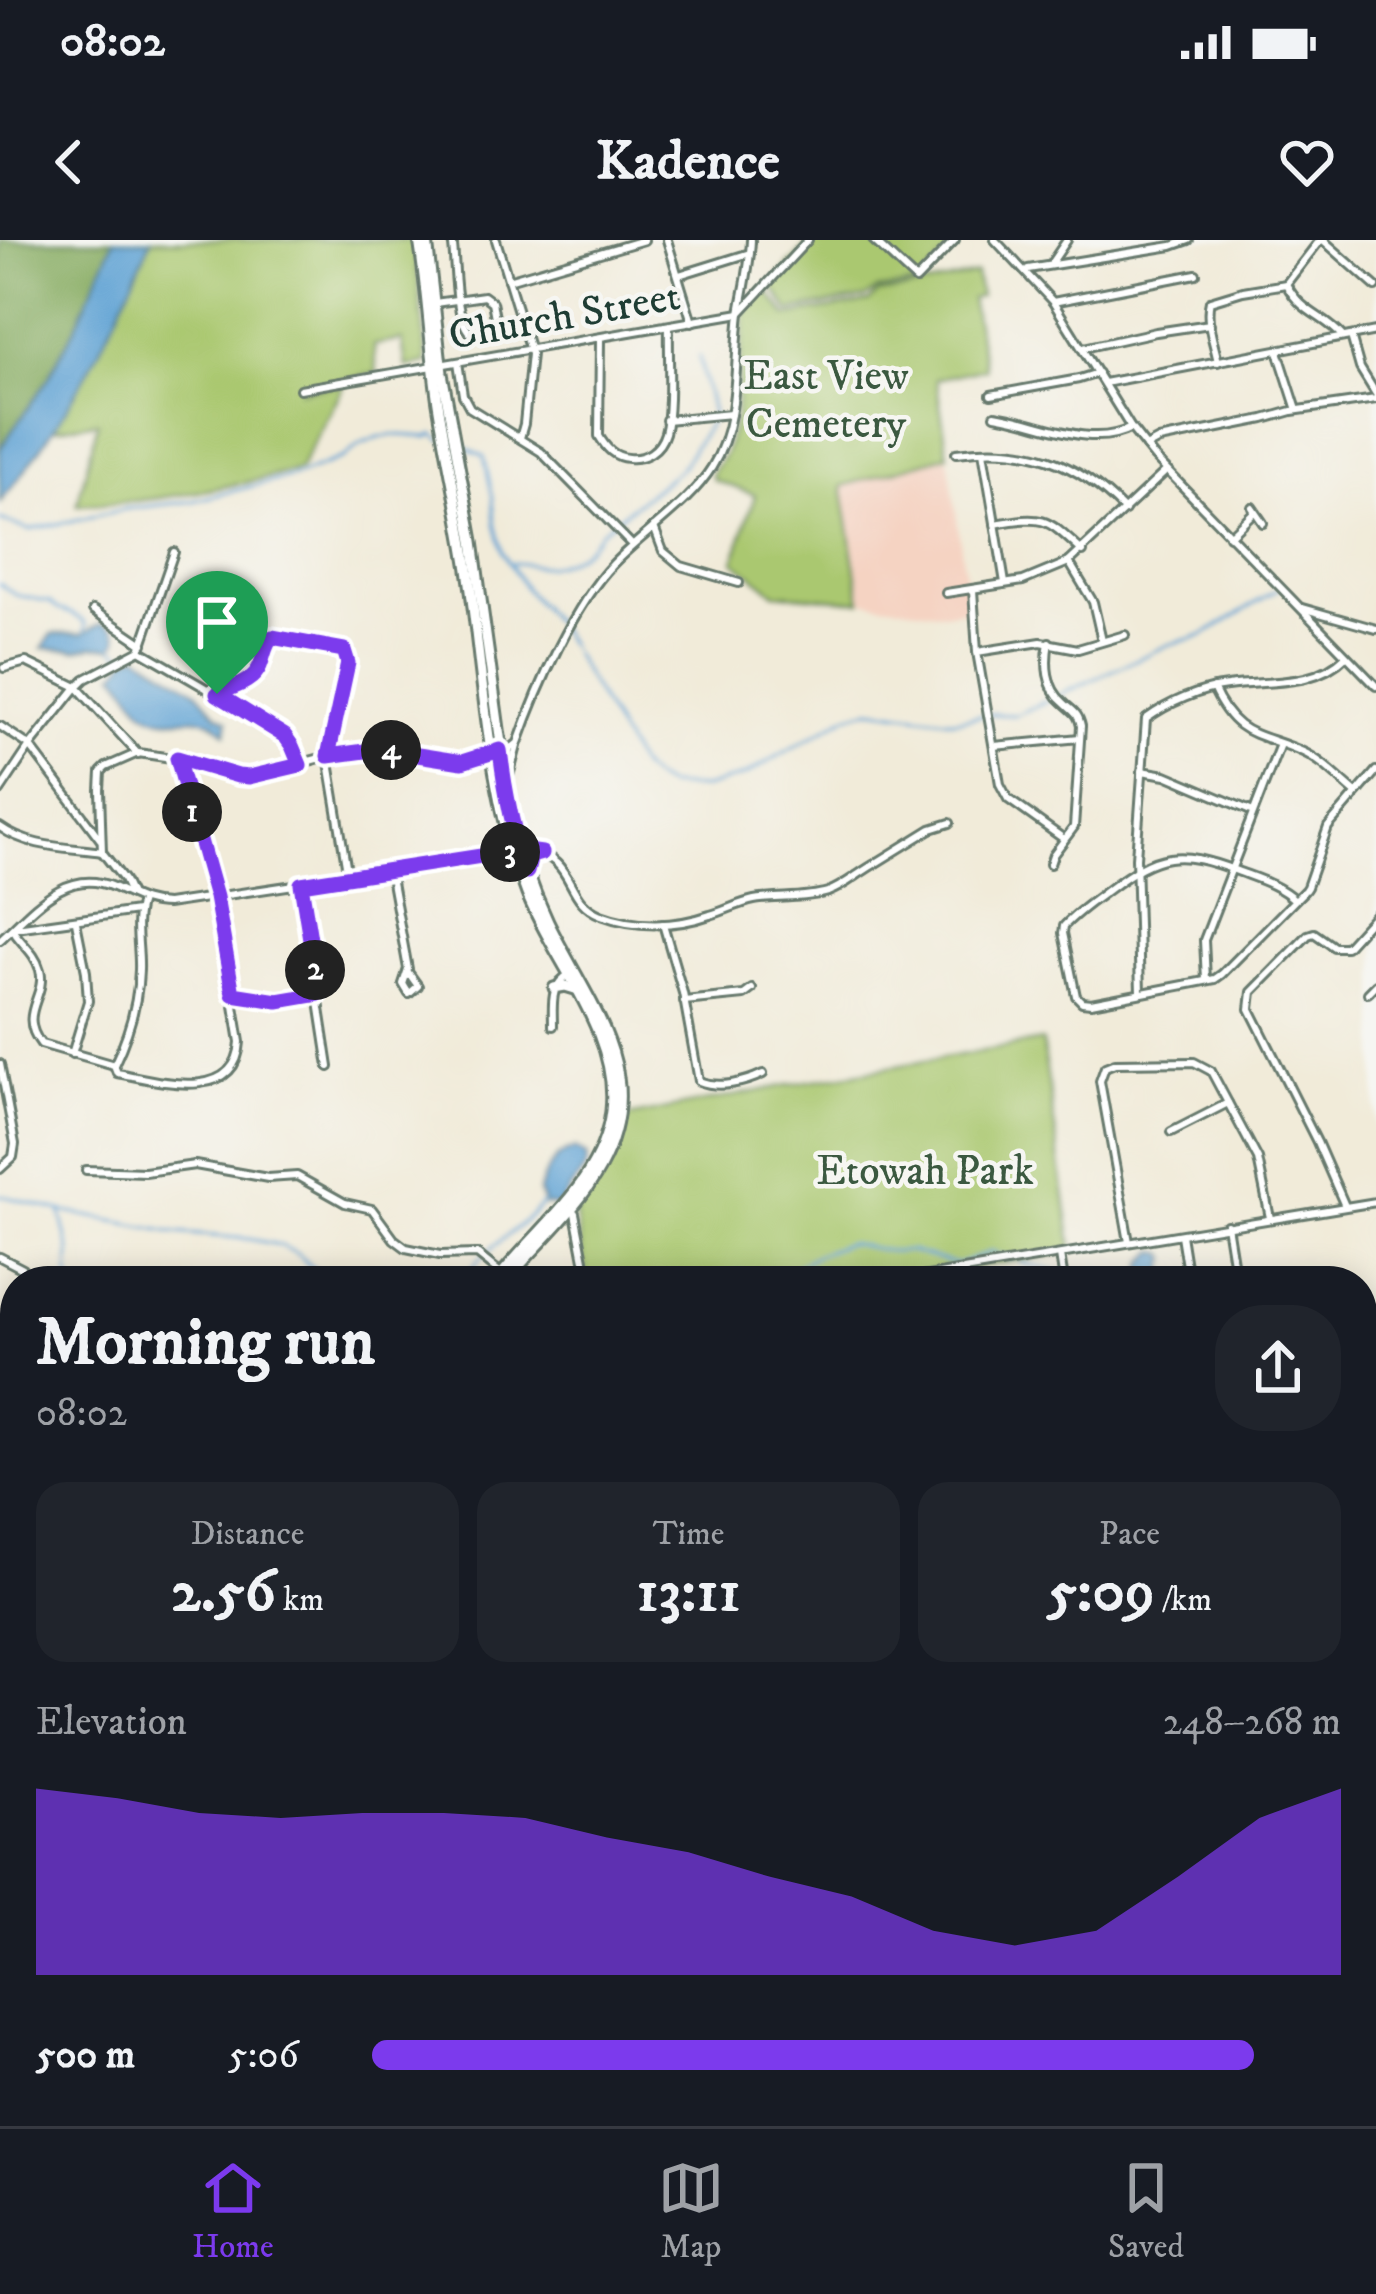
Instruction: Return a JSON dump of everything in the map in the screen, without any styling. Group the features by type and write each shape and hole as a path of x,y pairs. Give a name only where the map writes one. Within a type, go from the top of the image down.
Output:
{"main road":[{"path":"423,240 437,366 511,852 561,963 565,986 575,989"},
{"path":"496,752 507,795 511,852 527,872 549,923 564,979 604,1025 620,1083 611,1146 596,1177 516,1266"},
{"path":"527,872 531,856 542,853"},
{"path":"514,1266 590,1171 609,1126 612,1085 608,1058 592,1019 564,979"}],"street":[{"path":"430,304 459,299 484,296 492,302 495,331 469,334 464,327 460,315 459,299 454,240"},
{"path":"496,240 530,350 520,438"},
{"path":"508,280 644,240"},
{"path":"667,240 693,323"},
{"path":"507,795 518,742 587,596 712,468 722,448 731,414 751,240"},
{"name":"Church Street","path":"300,389 740,313 808,240"},
{"path":"873,240 916,280 955,240"},
{"path":"995,240 1053,302 1145,448 1376,686"},
{"path":"1051,264 1067,240"},
{"path":"1025,269 1189,240"},
{"path":"1218,362 1210,301 1286,284 1321,240 1376,287"},
{"path":"679,275 750,253"},
{"path":"1053,302 1196,274"},
{"path":"1145,448 1159,440 1376,397 1347,336 1310,314 1286,284"},
{"path":"1084,349 1210,324"},
{"path":"600,338 598,431 605,446 633,459 645,456 662,440 667,420 669,327"},
{"path":"1104,383 1376,331"},
{"path":"1278,350 1297,410"},
{"path":"458,362 470,408 552,461 632,545"},
{"path":"991,395 1098,373"},
{"path":"667,420 731,414"},
{"path":"995,416 1092,436 1131,428"},
{"path":"983,449 1005,584"},
{"path":"956,453 1020,451 1080,473 1126,511"},
{"path":"946,593 1033,578 1069,562 1166,472"},
{"path":"1229,536 1253,509 1263,523"},
{"path":"995,524 1044,520 1083,552"},
{"path":"654,527 663,551 681,566 739,583"},
{"path":"0,791 76,687 142,647 173,552"},
{"path":"1069,562 1093,602 1102,642"},
{"path":"973,590 977,652 1000,784 1008,799 1064,839"},
{"path":"1299,608 1376,629"},
{"path":"93,610 142,647 285,736 300,765"},
{"path":"977,652 1035,642 1073,649 1125,635"},
{"path":"217,694 251,679 272,637 344,650 348,658 328,756 348,878"},
{"path":"1049,642 1046,661 1053,690 1079,715 1081,738 1076,818 1050,864"},
{"path":"1140,993 1136,869 1148,717 1213,688 1308,679 1346,656"},
{"path":"4,668 26,662 76,687 138,754"},
{"path":"1213,688 1236,723 1312,757 1356,793"},
{"path":"0,726 30,746 131,896"},
{"path":"994,746 1081,738"},
{"path":"102,847 101,772 138,754 177,758 249,777 328,756 380,749 462,762 518,742"},
{"path":"1206,980 1204,940 1280,744"},
{"path":"141,901 137,989 128,1032 114,1065 117,1073 197,1086 232,1065 239,1054 216,897 177,758"},
{"path":"1142,771 1166,775 1253,812"},
{"path":"1295,900 1280,888 1209,860 1186,856 1154,861 1136,869 1064,926 1075,993 1082,1002 1091,1003 1222,974 1295,900 1307,887 1328,827 1376,771"},
{"path":"0,940 51,894 75,883 100,883 161,905 511,852 542,853 562,867 579,899 592,911 662,925 700,919 750,901 830,891 950,823"},
{"path":"0,826 13,836 40,844 102,847"},
{"path":"390,871 407,972"},
{"path":"301,884 329,1067"},
{"path":"12,929 137,911"},
{"path":"1345,1207 1249,1000 1308,935 1314,933 1334,947 1346,946 1376,914"},
{"path":"72,1054 88,1001 76,922"},
{"path":"662,925 684,1000 699,1082 741,1082 763,1075"},
{"path":"12,929 31,951 42,975 31,1013 35,1038 40,1044 114,1065"},
{"path":"553,1026 564,979"},
{"path":"1368,994 1376,986"},
{"path":"684,1000 744,995 752,989"},
{"path":"233,994 278,1001 319,994"},
{"path":"1129,1242 1100,1090 1102,1071 1114,1063 1194,1062 1207,1067 1258,1160 1270,1218"},
{"path":"0,1064 15,1144 13,1157 0,1169"},
{"path":"1171,1132 1228,1103"},
{"path":"86,1170 145,1172 195,1166 273,1179 297,1176 345,1203 372,1209 406,1248 440,1255 477,1254 493,1266"},
{"path":"992,1266 1376,1202"},
{"path":"575,1214 586,1266"},
{"path":"1227,1225 1234,1266"},
{"path":"1181,1234 1186,1266"},
{"path":"490,1263 506,1264 535,1237"},
{"path":"1060,1254 1062,1266"}],"shaded area":[{"path":"948,457 970,609 944,613 863,601 843,486"}],"green space":[{"path":"0,240 114,240 48,379 0,448"},
{"path":"138,240 414,240 427,363 406,367 402,340 374,345 377,373 299,391 345,384 299,470 189,494 77,505 98,422 42,430"},
{"path":"812,240 948,240 954,246 919,284 789,311 771,284"},
{"name":"East View Cemetery","path":"976,274 980,296 971,299 985,368 936,379 948,455 842,486 861,601 775,593 734,561 755,495 714,480 711,474 725,453 735,420 745,312 766,289 787,316 869,302 878,293"},
{"name":"Etowah Park","path":"1042,1041 1073,1252 987,1266 584,1266 575,1213 618,1119"}],"water":[{"path":"114,240 151,240 85,377 0,502 0,449 48,379"},
{"path":"102,623 117,633 113,647 43,648 52,634 82,634"},
{"path":"138,654 197,691 228,720 226,733 211,721 160,718 141,707 116,673"},
{"path":"574,1149 587,1156 586,1167 558,1206 545,1205 539,1192 547,1172 561,1155"},
{"path":"1156,1251 1168,1258 1166,1266 1144,1266"}],"waterway":[{"path":"513,563 543,566 569,559 680,469 713,417 699,357"},
{"path":"0,520 30,530 126,509 193,501 298,475 343,458 379,437 434,434 442,440"},
{"path":"457,443 484,456 503,553 526,590 556,624 638,765 666,786 704,788 744,776 847,716 871,709 954,720 1016,715 1168,645 1204,635 1278,589"},
{"path":"0,584 16,595 50,602 73,614 86,623 85,631"},
{"path":"114,647 126,658"},
{"path":"0,1195 177,1233 280,1245 311,1266"},
{"path":"474,1266 543,1203"},
{"path":"61,1213 69,1266"},
{"path":"797,1266 848,1243 910,1251 958,1265 991,1252 1012,1259"},
{"path":"1021,1263 1034,1266"}],"route":[{"path":"217,694 251,679 272,637 344,650 346,679 328,756 380,749 462,762 500,750 509,809 517,840 520,850 524,861 527,872 531,856 542,853 520,850 301,884 319,994 278,1001 233,994 216,897 177,758 249,777 300,765 285,736 217,694"}]}
